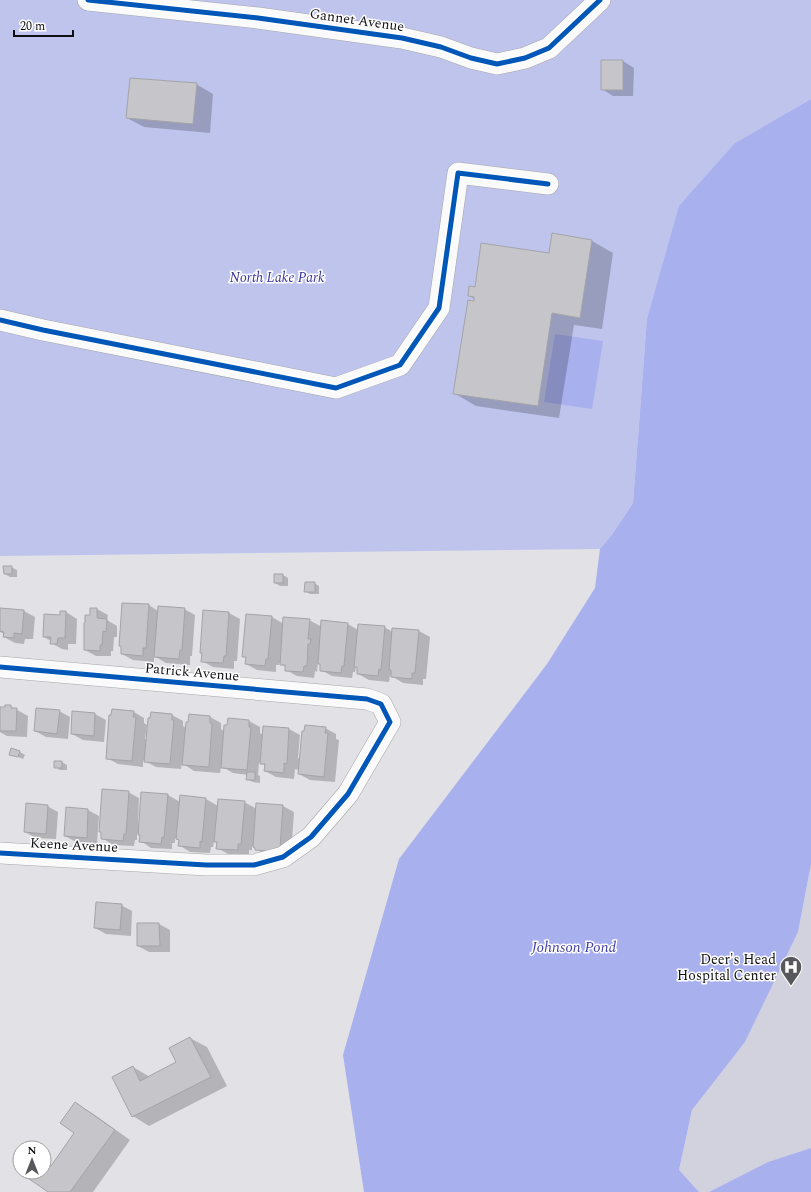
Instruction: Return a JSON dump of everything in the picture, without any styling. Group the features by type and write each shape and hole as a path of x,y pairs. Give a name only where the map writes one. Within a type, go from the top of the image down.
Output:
{"street":[{"name":"Gannet Avenue","path":"88,0 258,18 402,38 440,47 471,58 497,64 525,58 549,48 600,0"},
{"path":"0,320 43,330 336,388 400,365 439,308 458,173 548,184"},
{"name":"Patrick Avenue","path":"0,667 367,699 381,704"},
{"name":"Keene Avenue","path":"0,853 206,865 254,865 283,856 311,837 348,794 390,722 381,704"}],"shaded area":[{"name":"Deer's Head Hospital Center","path":"811,864 811,1148 768,1162 709,1192 699,1192 679,1170 692,1110 745,1042 798,932"}],"green space":[{"name":"North Lake Park","path":"0,0 811,0 811,99 735,143 647,319 633,503 611,536 600,549 0,556"}],"water":[{"name":"Johnson Pond","path":"811,99 811,864 798,932 745,1042 692,1110 679,1170 699,1192 364,1192 343,1055 399,859 547,664 595,588 600,549 611,536 633,503 647,319 679,206 735,143"},
{"path":"555,334 603,341 592,409 544,402"},
{"path":"811,1148 811,1192 709,1192 768,1162"}],"building":[{"path":"601,60 623,60 623,90 601,90"},
{"path":"130,78 197,83 193,124 126,118"},
{"path":"552,233 592,240 580,318 552,313 538,406 453,394 468,300 474,301 474,297 468,296 469,286 475,287 481,243 549,253"},
{"path":"3,566 12,566 12,574 4,574"},
{"path":"274,574 283,574 283,583 274,583"},
{"path":"305,582 315,582 315,592 304,592"},
{"path":"122,603 149,604 146,648 143,648 143,656 121,654 121,646 119,646"},
{"path":"158,606 185,608 182,650 180,650 179,659 154,657"},
{"path":"0,608 24,610 22,634 14,633 14,638 3,637 4,632 0,631"},
{"path":"90,608 97,608 97,618 107,619 106,632 103,631 100,651 84,650 85,615 90,615"},
{"path":"203,610 229,612 226,656 224,656 223,663 201,662 202,653 200,653"},
{"path":"60,611 66,611 65,638 58,638 57,644 50,644 51,637 43,637 44,614 60,615"},
{"path":"246,614 272,616 268,659 266,659 265,666 245,664 246,657 242,657"},
{"path":"283,617 310,619 308,639 311,639 310,644 308,644 307,666 304,666 303,672 285,671 285,665 280,665"},
{"path":"321,620 348,623 344,666 342,666 341,673 320,671 320,664 318,664"},
{"path":"358,624 385,626 381,670 379,669 378,676 357,674 357,667 354,667"},
{"path":"392,628 419,630 415,673 412,673 412,679 391,677 391,670 389,670"},
{"path":"5,705 11,705 11,708 17,708 16,731 0,731 0,707 5,707"},
{"path":"36,708 60,710 57,734 34,731"},
{"path":"112,709 134,711 133,717 136,717 132,761 106,759 109,715 111,715"},
{"path":"72,711 95,713 94,736 71,734"},
{"path":"151,712 172,714 172,720 174,720 170,764 144,762 148,718 150,718"},
{"path":"189,714 210,716 210,723 212,724 209,767 182,765 186,722 188,722"},
{"path":"228,718 249,720 249,727 251,727 247,770 221,768 224,725 227,725"},
{"path":"305,725 326,727 325,733 328,733 324,777 298,774 302,731 304,731"},
{"path":"263,726 289,728 287,764 284,763 284,773 264,771 265,764 260,764"},
{"path":"11,748 20,751 18,757 9,755"},
{"path":"54,761 62,761 62,768 54,768"},
{"path":"247,772 255,772 255,780 246,780"},
{"path":"102,789 129,791 126,834 124,834 123,841 101,839 101,832 99,832"},
{"path":"141,792 168,794 164,838 162,837 161,844 139,842 140,835 138,835"},
{"path":"180,795 206,798 202,842 200,841 200,848 178,846 179,840 176,839"},
{"path":"218,799 245,801 241,844 238,844 238,850 216,849 217,842 214,842"},
{"path":"26,803 48,805 46,834 24,832"},
{"path":"256,803 283,805 280,848 278,852 255,850 253,847"},
{"path":"66,807 88,809 87,838 64,836"},
{"path":"96,902 122,904 120,930 94,928"},
{"path":"137,923 159,923 160,946 137,946"},
{"path":"190,1037 211,1077 132,1117 112,1077 133,1066 140,1081 176,1062 169,1048"},
{"path":"75,1102 115,1130 70,1192 48,1192 31,1180 52,1180 52,1165 74,1133 60,1123"}],"cycle path":[{"path":"88,0 258,18 402,38 441,47 471,58 497,64 525,58 549,48 600,0"},
{"path":"0,320 43,330 336,388 400,365 439,308 458,173 548,184"},
{"path":"0,667 367,699 381,704 390,722 348,794 311,837 283,857 254,865 206,865 0,853"}],"place":[{"name":"Deer's Head Hospital Center","path":"791,986"}]}
